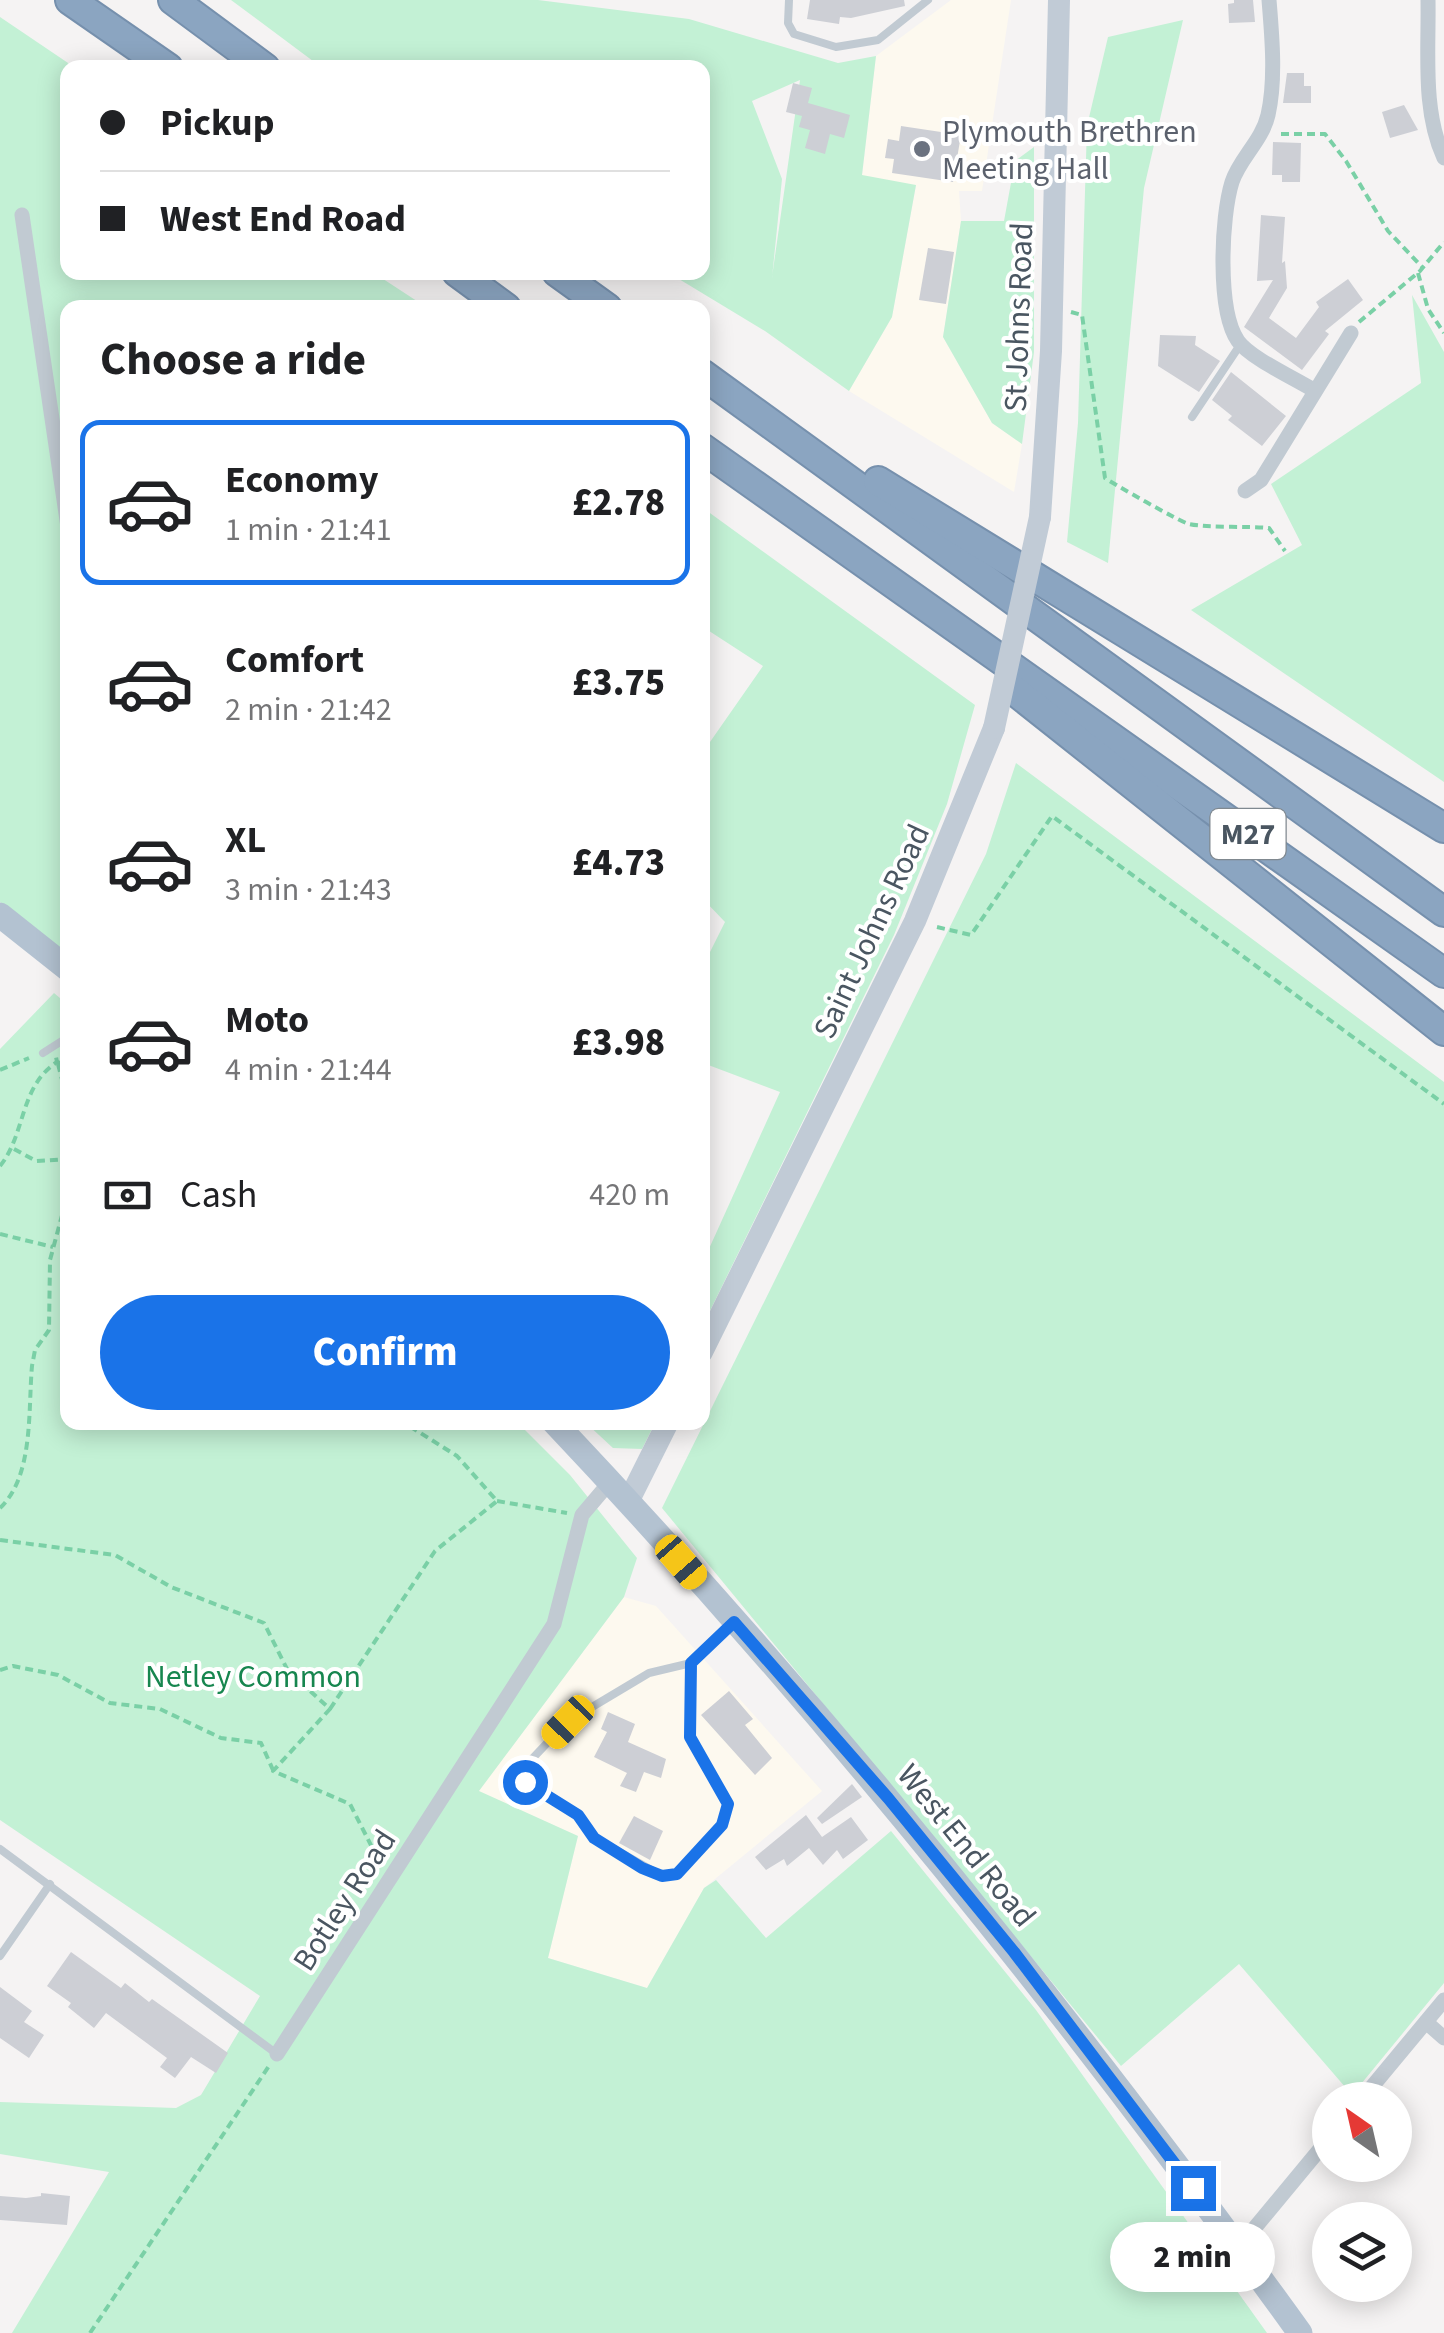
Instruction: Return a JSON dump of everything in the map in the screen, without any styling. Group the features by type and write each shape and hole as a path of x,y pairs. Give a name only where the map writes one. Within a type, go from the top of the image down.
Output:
{"highway":[{"path":"70,0 156,60"},
{"path":"173,0 254,60"},
{"path":"468,280 495,300"},
{"path":"568,280 596,300"},
{"name":"M27","path":"710,379 1444,828"},
{"name":"M27","path":"710,380 1444,912"},
{"name":"M27","path":"710,454 1444,972"},
{"name":"M27","path":"762,490 1444,1031"}],"main road":[{"name":"St Johns Road","path":"1040,517 1052,306 1059,0"},
{"name":"Saint Johns Road","path":"710,1336 915,921 994,728 1040,517"},
{"path":"0,915 60,963"},
{"name":"West End Road","path":"561,1430 888,1798 1014,1952 1300,2333"},
{"path":"628,1502 664,1430"}],"street":[{"path":"1268,0 1272,32 1269,112 1263,133 1232,182 1227,207 1226,310 1240,345 1315,391"},
{"path":"1428,0 1429,98 1434,134 1444,158"},
{"path":"22,214 60,473"},
{"path":"1245,491 1261,480 1351,333"},
{"name":"Botley Road","path":"277,2054 554,1624 582,1515 610,1482"},
{"path":"1376,2082 1444,2000"},
{"path":"1426,2022 1444,2038"},
{"path":"1238,2248 1312,2159"}],"lane":[{"path":"789,0 788,23 794,34 836,47 878,40 928,0"},
{"path":"1192,417 1240,345"},
{"path":"43,1053 60,1043"},
{"path":"691,1663 690,1737 728,1804 722,1825 677,1874 662,1876 594,1838 578,1815 525,1782 532,1758 568,1722 649,1673 691,1663 734,1622"},
{"path":"0,1849 277,2054"},
{"path":"0,1956 50,1884"}],"path":[{"path":"1263,133 1325,134 1388,231 1423,268"},
{"path":"1351,333 1352,328 1418,274 1444,242"},
{"path":"1418,274 1428,309 1444,333"},
{"path":"1052,306 1082,315 1105,478 1187,524 1270,528 1285,551"},
{"path":"915,921 971,935 1052,816 1444,1104"},
{"path":"53,1048 60,1070"},
{"path":"0,1070 43,1053"},
{"path":"0,1166 14,1149 23,1105 45,1070 57,1062"},
{"path":"14,1149 36,1161 60,1160"},
{"path":"0,1508 12,1497 21,1475 35,1350 49,1330 48,1278 60,1222"},
{"path":"0,1234 53,1247"},
{"path":"416,1430 457,1456 497,1501 582,1515"},
{"path":"273,1771 330,1710 435,1551 497,1501"},
{"path":"0,1540 115,1555 137,1564 171,1588 264,1623 288,1670 330,1710"},
{"path":"0,1670 13,1666 58,1675 110,1703 160,1709 221,1738 261,1743 273,1771 350,1804 389,1880"},
{"path":"90,2333 277,2054"}],"shaded area":[{"path":"951,0 1011,0 982,191 959,191 961,221 943,337 992,423 1022,444 1014,492 849,391 892,317 916,186 862,176 876,56"},
{"path":"624,1597 656,1606 822,1791 704,1888 647,1988 548,1958 578,1836 478,1792"}],"green space":[{"path":"231,0 538,0 689,19 838,63 876,56 862,175 916,185 892,317 849,391 765,331 681,280 710,280 710,60 312,60","holes":["800,80 772,275 782,179 752,101"]},
{"path":"0,17 64,60 60,60 60,280 385,280 415,300 60,300 60,951 0,902"},
{"path":"1183,20 1144,188 1108,563 1067,542 1078,423 1087,126 1108,37"},
{"path":"1034,147 1034,352 1022,444 992,423 943,337 961,221 1004,221 1015,161"},
{"path":"1412,295 1444,352 1444,782 1191,610 1302,545 1271,484 1421,383"},
{"path":"710,513 975,705 947,804 894,935 710,1311 710,1247 780,1092 710,1066 710,952 725,922 710,906 710,742 763,666 710,632"},
{"path":"1016,763 1444,1082 1444,1983 1363,2082 1341,2082 1239,1964 1121,2066 662,1508 701,1430 710,1430 710,1411 986,854"},
{"name":"Netley Common","path":"54,993 60,998 60,1430 525,1430 570,1475 637,1558 624,1597 479,1791 578,1836 548,1958 647,1988 704,1888 716,1880 766,1938 891,1831 1036,2010 1267,2333 12,2333 109,2172 0,2154 0,2102 176,2108 201,2095 260,1996 0,1820 0,1049"},
{"path":"594,1430 652,1430 642,1449 613,1448"}],"building":[{"path":"810,0 904,0 905,6 840,17 839,24 807,19"},
{"path":"1234,0 1253,0 1255,22 1229,23 1228,4"},
{"path":"1287,73 1304,73 1304,86 1311,86 1311,103 1283,103"},
{"path":"793,83 812,88 808,103 850,115 844,138 830,134 825,154 805,148 810,130 799,127 802,116 786,112"},
{"path":"1404,105 1418,130 1390,138 1382,112"},
{"name":"Plymouth Brethren Meeting Hall","path":"901,126 961,135 953,182 892,173 894,159 885,158 888,139 899,141"},
{"path":"1273,142 1301,143 1300,182 1282,182 1282,175 1272,175"},
{"path":"1261,215 1285,217 1282,263 1285,261 1287,288 1269,318 1296,338 1319,307 1316,302 1348,279 1363,300 1325,331 1329,334 1302,370 1244,327 1273,280 1257,281"},
{"path":"928,248 954,252 946,304 919,300"},
{"path":"1160,335 1196,336 1195,345 1220,361 1199,392 1158,366"},
{"path":"1231,372 1286,416 1262,446 1228,420 1232,416 1212,400"},
{"path":"729,1691 753,1719 745,1725 772,1758 755,1775 701,1715"},
{"path":"608,1712 635,1724 628,1742 666,1759 661,1778 644,1772 636,1792 620,1786 627,1773 594,1757 607,1732 601,1729"},
{"path":"852,1784 862,1797 822,1824 817,1818"},
{"path":"806,1815 822,1837 851,1817 868,1840 843,1859 837,1850 823,1865 809,1848 787,1866 784,1859 766,1870 755,1857"},
{"path":"634,1816 663,1831 650,1860 619,1843"},
{"path":"71,1952 121,1988 125,1983 149,2002 152,1999 228,2053 216,2073 191,2057 175,2078 160,2067 167,2058 106,2013 94,2028 68,2007 71,2003 47,1986"},
{"path":"0,1987 32,2011 24,2022 44,2035 29,2058 0,2038"},
{"path":"41,2193 70,2196 67,2225 0,2220 0,2196 26,2198"}],"place":[{"name":"Plymouth Brethren Meeting Hall","path":"922,149"}],"route":[{"path":"525,1782 578,1815 594,1838 642,1868 662,1876 677,1874 722,1825 728,1804 690,1737 688,1714 691,1663 734,1622 888,1798 1014,1952 1193,2188"}]}
